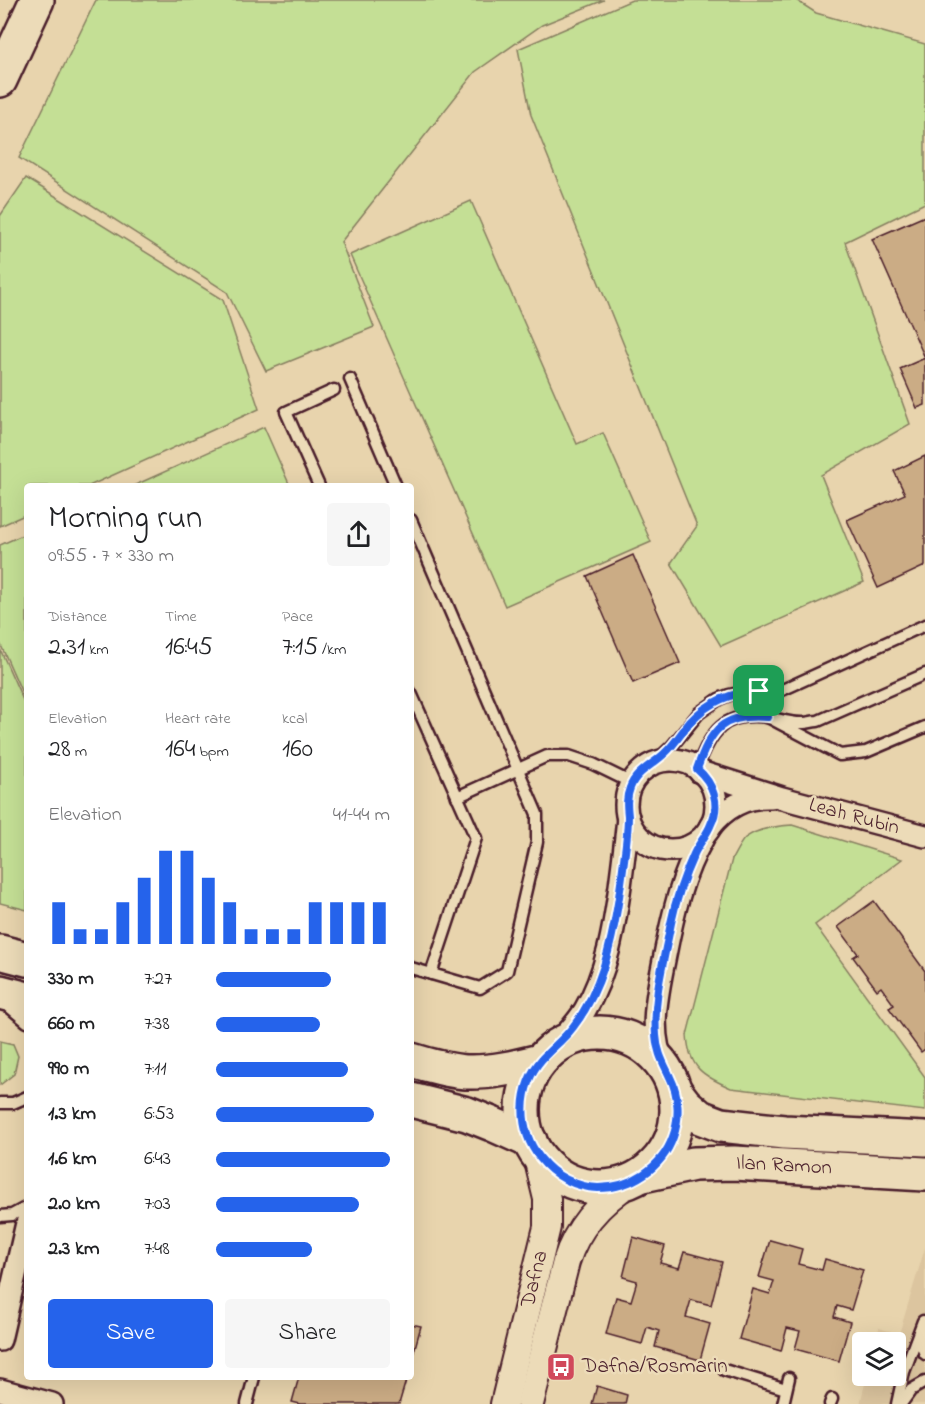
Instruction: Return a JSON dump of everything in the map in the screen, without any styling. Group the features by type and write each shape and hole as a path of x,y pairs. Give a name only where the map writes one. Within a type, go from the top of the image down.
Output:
{"main road":[{"path":"0,80 37,0"},
{"path":"0,952 24,958"},
{"path":"0,992 24,998"},
{"path":"414,1061 466,1072 516,1068 546,1055 573,1037 584,1034 619,1035 640,1044 658,1058 670,1079 677,1115 673,1138 653,1168 638,1178 609,1187 597,1188 579,1185 562,1178 552,1170 533,1147 526,1130 523,1106 528,1083 546,1055"},
{"name":"Ilan Ramon","path":"670,1079 685,1104 700,1117 721,1125 784,1132 925,1139"},
{"path":"414,1101 467,1114 492,1124 533,1147"},
{"name":"Ilan Ramon","path":"638,1178 694,1164 734,1163 925,1174"}],"street":[{"path":"546,1055 572,1028 585,1010 604,967 616,910 626,844 628,816 626,802 632,783 641,772 653,764 674,761 687,763 699,770 708,780 716,801 715,815 696,851 680,890 657,998 655,1024 659,1057 670,1079"},
{"name":"Leah Rubin","path":"699,770 782,798 925,836"},
{"name":"Leah Rubin","path":"708,831 718,817 740,802 757,798 782,798"},
{"path":"628,816 634,830 643,840 662,849 676,850 689,846 701,839 708,831"},
{"name":"Dafna","path":"504,1404 547,1227 548,1208 545,1189 533,1147"},
{"name":"Dafna","path":"530,1404 566,1262 573,1243 595,1211 610,1196 638,1178"},
{"path":"0,1340 24,1236"},
{"path":"0,1390 52,1404"}],"lane":[{"path":"350,379 395,483"},
{"path":"318,483 286,412 334,390"},
{"path":"414,527 537,814 537,842 507,971 480,988 414,969"},
{"path":"653,764 709,705 729,695 780,691 925,625"},
{"path":"699,770 709,741 715,732 730,720 748,716 768,717 802,724 818,721 925,674"},
{"path":"759,691 768,717 840,755 866,752 925,728"},
{"path":"414,700 476,838 431,974"},
{"path":"457,796 547,756 569,756 593,764 632,783"},
{"path":"0,1000 24,1020"},
{"path":"0,1103 13,1103 24,1098"},
{"path":"0,1216 12,1215 24,1209"},
{"path":"924,1319 920,1334 925,1354"},
{"path":"899,1404 904,1372 924,1319"},
{"path":"724,1370 788,1383 783,1404"},
{"path":"247,1404 253,1380"},
{"path":"899,1404 911,1390 925,1382"}],"shaded area":[{"path":"925,1248 925,1404 860,1404 864,1386 906,1386 906,1332 900,1332"},
{"path":"879,1328 892,1332 878,1332"}],"green space":[{"path":"96,0 604,0 542,25 475,72 341,242 374,327 266,371 227,292 19,158"},
{"path":"632,0 796,0 816,13 925,44 925,203 845,242 910,424 821,475 864,582 721,646 671,563 697,526 531,115 518,49"},
{"path":"26,178 223,300 259,409 96,483 24,483 24,515 0,526 0,216"},
{"path":"471,201 577,444 603,433 651,542 505,606 350,255"},
{"path":"264,427 289,483 140,483"},
{"path":"24,534 24,697 0,643 0,545"},
{"path":"0,649 24,702 24,909 0,903"},
{"path":"792,825 902,859 815,925 925,1077 925,1111 731,1088 705,1075 694,1063 687,1035 732,859 743,840 750,835 768,828"},
{"path":"0,1041 13,1044 18,1056 14,1074 0,1085"}],"building":[{"path":"925,216 925,358 872,239"},
{"path":"925,358 925,405 917,408 900,369"},
{"path":"925,456 925,566 878,588 847,520 905,494 894,471"},
{"path":"633,555 680,663 633,683 587,576"},
{"path":"874,901 925,971 925,1049 921,1052 889,1008 894,1005 881,987 877,990 853,957 858,954 838,927"},
{"path":"633,1237 665,1246 660,1263 679,1268 684,1252 722,1262 711,1305 691,1300 686,1317 710,1324 700,1360 655,1347 659,1331 647,1327 642,1344 606,1334 616,1297 631,1301 637,1281 623,1277"},
{"path":"770,1240 802,1249 798,1264 822,1270 825,1259 863,1270 851,1310 837,1306 834,1317 850,1322 839,1361 795,1349 800,1331 787,1328 781,1351 739,1339 753,1289 770,1294 774,1281 759,1277"},
{"path":"414,1325 421,1326 414,1351"},
{"path":"298,1380 406,1380 399,1404 300,1404 292,1402"},
{"path":"597,1386 627,1395 625,1404 592,1404"}],"place":[{"name":"Dafna/Rosmarin","path":"561,1367"}],"route":[{"path":"759,691 768,717 739,717 723,725 709,741 697,769 712,787 716,801 715,815 696,851 680,890 655,1011 659,1057 671,1078 677,1102 673,1138 668,1149 653,1168 632,1181 597,1188 573,1183 552,1170 536,1153 526,1130 523,1106 533,1072 585,1010 604,967 619,894 626,844 628,816 626,802 629,789 636,777 665,754 690,723 709,705 729,695 759,691"}]}
